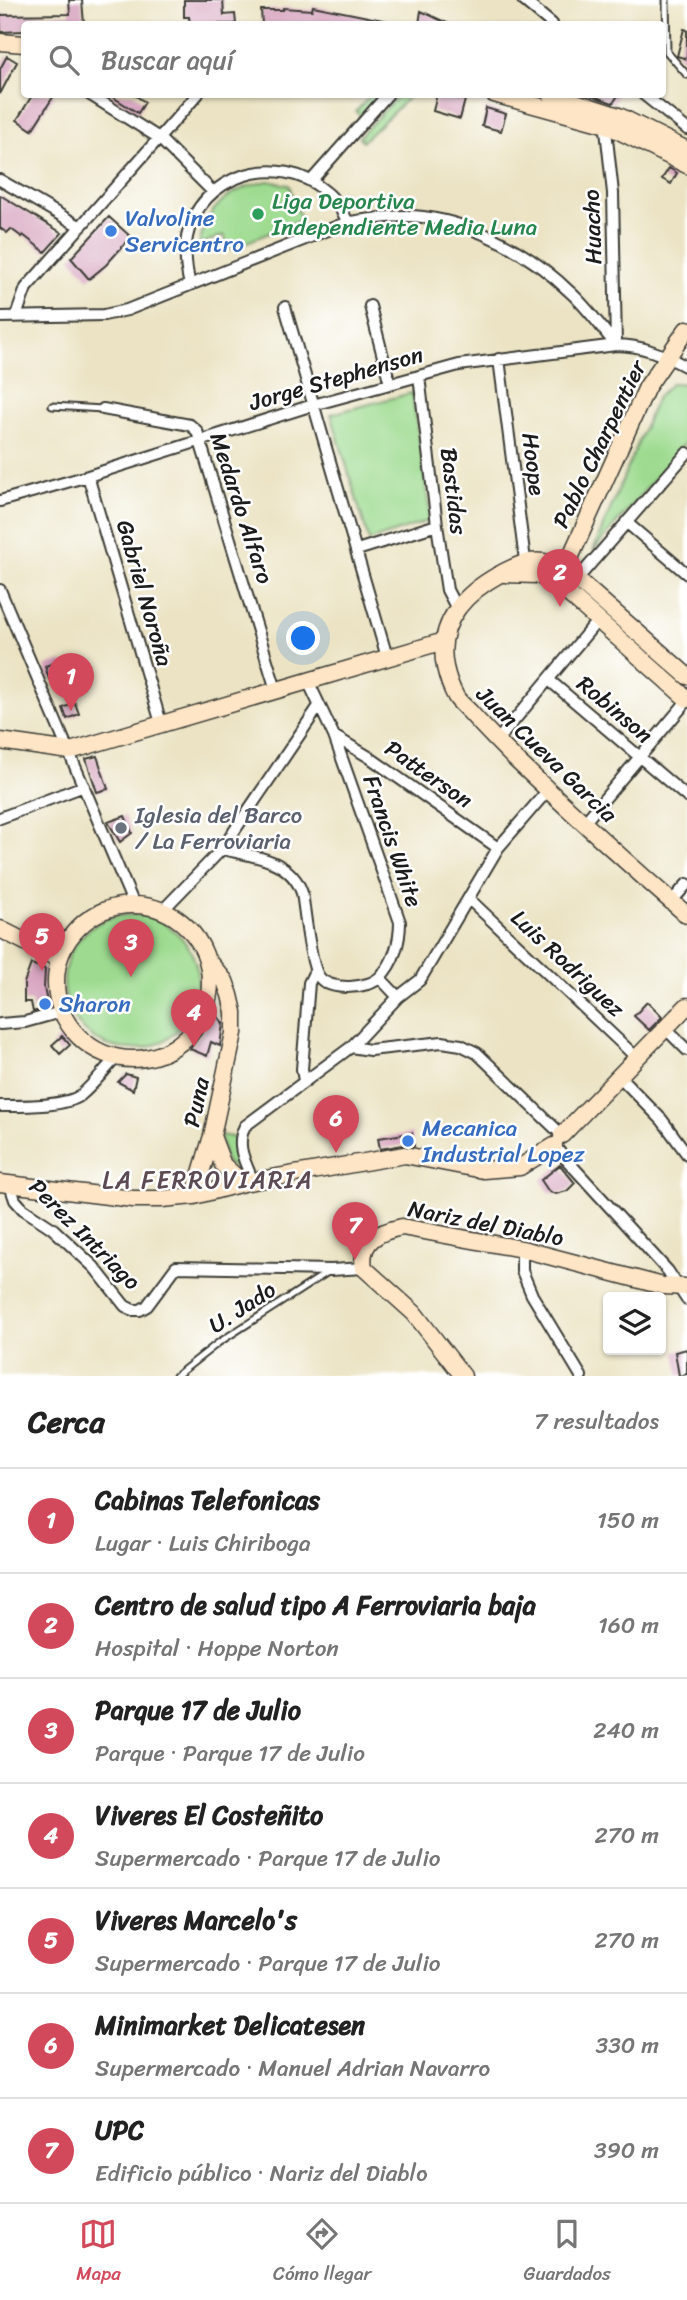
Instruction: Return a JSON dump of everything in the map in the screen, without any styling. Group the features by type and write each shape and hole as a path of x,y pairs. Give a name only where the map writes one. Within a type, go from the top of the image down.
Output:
{"street":[{"path":"523,0 548,21"},
{"path":"0,42 21,46"},
{"path":"95,98 159,138 213,192"},
{"path":"16,316 26,288 194,98"},
{"path":"311,181 384,98"},
{"path":"509,98 607,125 687,165"},
{"path":"564,98 619,116 687,150"},
{"path":"647,98 687,129"},
{"name":"Huacho","path":"600,109 607,125 612,193 616,345"},
{"path":"190,285 185,252 193,219 213,192 243,174 277,170 311,181 332,199 348,222"},
{"path":"0,180 81,227"},
{"path":"0,317 104,315 127,310 348,222 422,217 457,224 497,239 533,262 571,292 616,345"},
{"path":"370,306 390,384"},
{"path":"285,307 387,657"},
{"name":"Pablo Charpentier","path":"566,580 647,387 687,329"},
{"name":"Jorge Stephenson","path":"0,501 313,405 459,365 616,345 635,345 667,356 687,367"},
{"name":"Hoope","path":"499,359 526,568"},
{"name":"Bastidas","path":"419,376 447,590 457,609"},
{"name":"Medardo Alfaro","path":"103,409 190,425 197,431 276,690"},
{"path":"566,580 685,460"},
{"name":"Gabriel Noroña","path":"88,476 161,723"},
{"path":"626,522 687,574"},
{"path":"357,550 437,525"},
{"path":"526,568 537,575 566,580 687,676"},
{"name":"Juan Cueva Garcia","path":"526,568 501,573 484,582 469,594 457,609 444,641 445,666 456,698 548,790 687,915"},
{"path":"566,580 597,620 687,700 584,823"},
{"path":"0,590 134,905"},
{"path":"497,741 597,620"},
{"path":"0,741 70,751 444,641"},
{"name":"Robinson","path":"549,680 687,797"},
{"name":"Francis White","path":"308,681 334,736 400,922 398,946 380,978"},
{"path":"164,909 222,849 318,706"},
{"name":"Patterson","path":"334,736 369,757 498,848"},
{"path":"0,818 84,786"},
{"path":"248,1182 240,1136 245,1126 351,1047 398,997 420,980 498,848 548,790"},
{"path":"222,849 274,862 293,875 302,893 315,971 324,982 334,986 356,986 380,978 398,997"},
{"path":"671,902 687,884"},
{"name":"Luis Rodriguez","path":"470,899 637,1058"},
{"path":"134,905 164,909 190,930 208,961 210,981 198,1024 183,1042 162,1054 139,1060 116,1058 95,1050 78,1037 61,1013 55,979 59,959 75,930 102,911 134,905"},
{"path":"0,929 59,959"},
{"name":"Puna","path":"194,1196 212,1136 234,1033 234,1016 225,981 208,961"},
{"path":"304,1081 302,1069 309,983 315,971"},
{"path":"205,1006 220,1004 234,1016"},
{"path":"5,1184 133,1199 162,1199 194,1196 248,1182 405,1155 484,1170 520,1167 558,1140 687,1006"},
{"path":"0,1024 24,1022 61,1013"},
{"path":"666,1029 687,1050"},
{"path":"351,1047 370,1050 442,1042 461,1045 477,1054 558,1140 685,1292"},
{"path":"0,1106 72,1100 80,1096 116,1058"},
{"path":"620,1077 662,1120 687,1154"},
{"path":"212,1136 223,1165 248,1182"},
{"name":"Perez Intriago","path":"5,1184 15,1200 52,1228 94,1267 114,1295 133,1310 147,1306 176,1266 331,1270 364,1268"},
{"name":"Nariz del Diablo","path":"364,1268 362,1259 365,1248 372,1239 385,1231 402,1227 522,1249 685,1292"},
{"path":"522,1249 522,1271 532,1295 581,1376"},
{"path":"364,1268 414,1313 463,1376"}],"lane":[{"path":"666,0 667,52 687,75"},
{"path":"52,406 103,409"},
{"name":"U. Jado","path":"176,1376 218,1343 331,1270"}],"green space":[{"path":"368,98 379,98 361,118 356,111"},
{"path":"396,98 408,98 363,141 359,137"},
{"name":"Liga Deportiva Independiente Media Luna","path":"268,181 289,185 301,220 230,249 224,235 199,245 208,219 222,201 242,189"},
{"path":"672,383 687,384 687,441 593,551 657,397"},
{"path":"412,393 431,520 369,541 331,414"},
{"path":"131,915 157,920 178,935 193,956 198,982 193,1008 178,1029 157,1044 131,1049 105,1044 84,1029 69,1008 64,982 69,956 84,935 105,920"},
{"path":"220,1135 237,1138 249,1179 226,1162"}],"building":[{"path":"69,0 82,0 84,21 21,21 21,31 1,32 0,15 70,14"},
{"path":"184,0 223,0 224,15 235,14 236,21 190,21 189,17 184,17"},
{"path":"313,6 388,21 262,21 261,10 312,10"},
{"path":"421,11 443,21 419,21"},
{"path":"684,29 687,30 687,59 677,56"},
{"path":"7,56 17,62 0,94 0,69"},
{"path":"31,98 52,98 32,130 17,120"},
{"path":"114,98 139,98 145,102 138,113"},
{"path":"436,98 465,100 460,119 433,111"},
{"path":"599,98 616,98 613,103"},
{"path":"486,108 506,114 501,131 482,126"},
{"path":"669,168 677,173 671,184 662,179"},
{"path":"0,195 62,233 45,252 11,229 7,233 0,228"},
{"path":"109,217 131,237 106,265 89,279 71,258"},
{"path":"63,661 67,674 49,679 45,666"},
{"path":"75,703 79,714 67,719 63,708"},
{"path":"97,756 108,789 97,792 86,759"},
{"name":"Iglesia del Barco / La Ferroviaria","path":"125,816 132,833 120,842 108,822"},
{"path":"31,964 45,969 44,988 48,1007 33,1012 31,1002 24,1002 24,983"},
{"path":"647,1002 662,1017 649,1030 634,1016"},
{"path":"213,1016 223,1023 220,1046 211,1042 207,1056 190,1049"},
{"path":"62,1036 70,1045 60,1054 52,1045"},
{"path":"126,1074 136,1077 133,1090 118,1082"},
{"path":"412,1133 414,1146 380,1149 378,1138"},
{"path":"560,1165 575,1183 567,1191 556,1194 549,1192 541,1180"},
{"path":"687,1349 687,1374 679,1376 675,1352"}],"place":[{"name":"Liga Deportiva Independiente Media Luna","path":"258,214"},
{"name":"Valvoline Servicentro","path":"111,231"},
{"name":"Centro de salud tipo A Ferroviaria baja","path":"560,607"},
{"name":"Cabinas Telefonicas","path":"71,711"},
{"name":"Iglesia del Barco / La Ferroviaria","path":"121,828"},
{"name":"Viveres Marcelo's","path":"42,971"},
{"name":"Parque 17 de Julio","path":"131,977"},
{"name":"Sharon","path":"45,1004"},
{"name":"Viveres El Costeñito","path":"194,1047"},
{"name":"Mecanica Industrial Lopez","path":"408,1141"},
{"name":"Minimarket Delicatesen","path":"336,1153"},
{"name":"UPC","path":"355,1260"}],"district":[{"name":"LA FERROVIARIA","path":"208,1180"}]}
